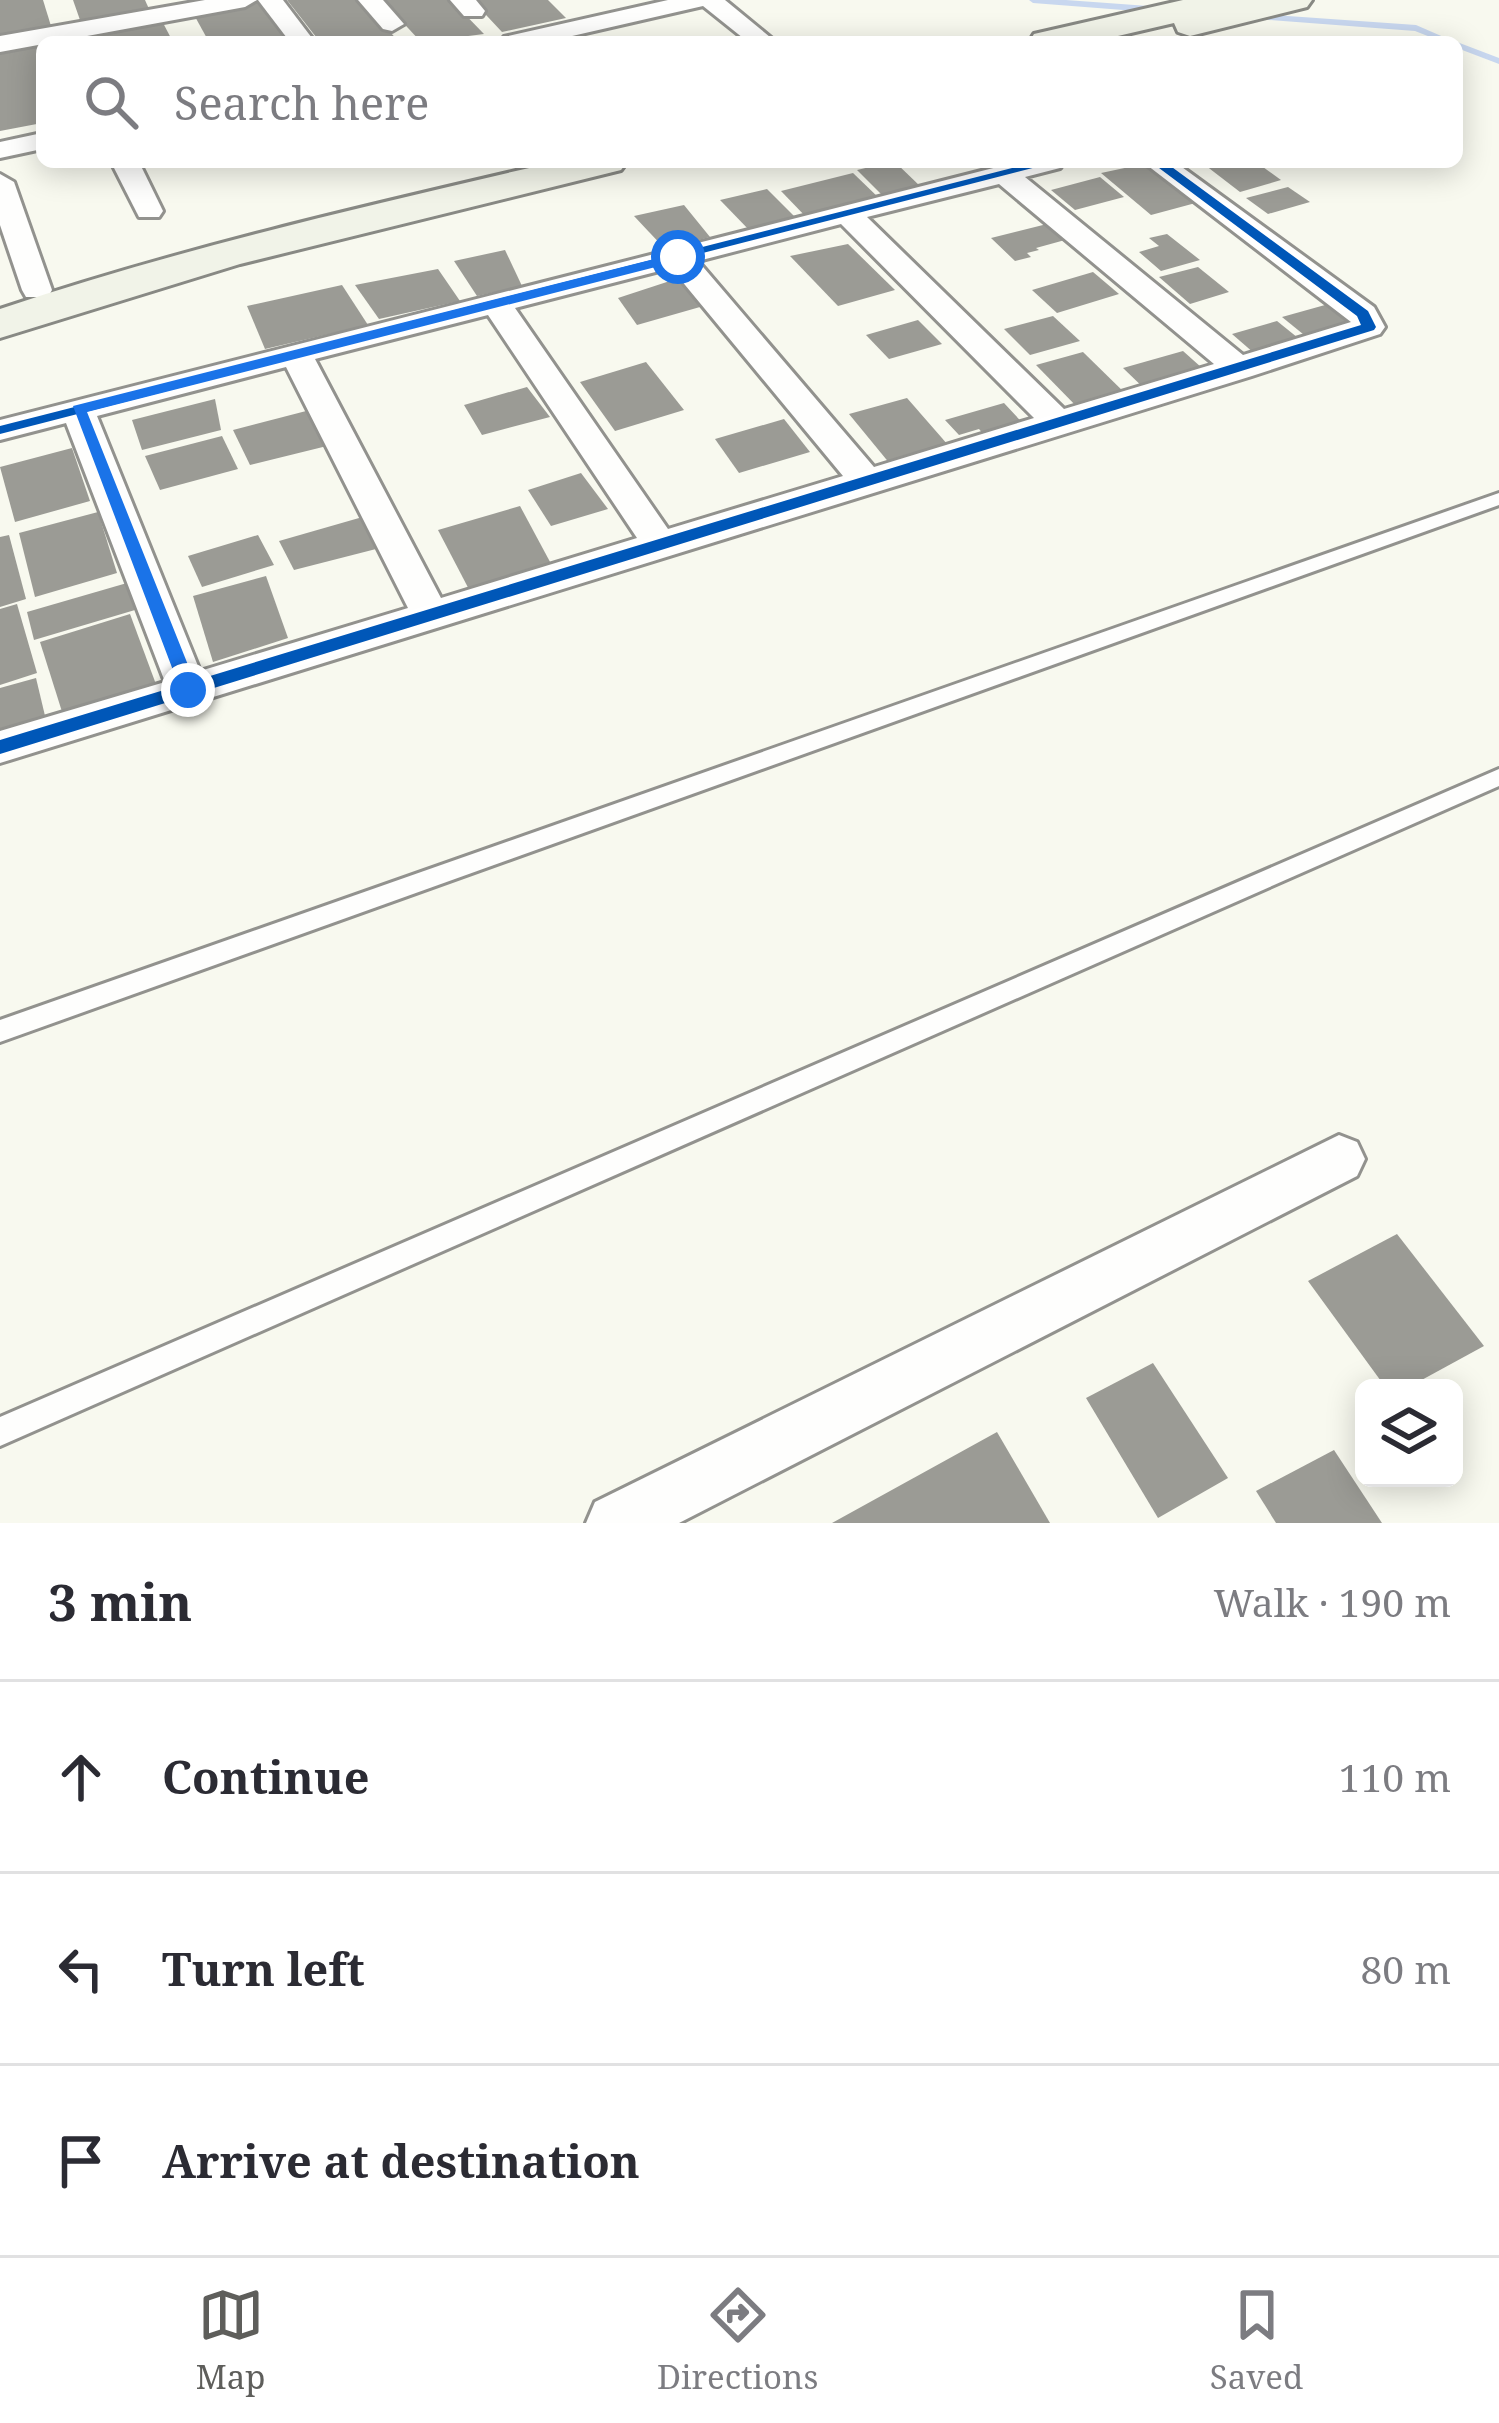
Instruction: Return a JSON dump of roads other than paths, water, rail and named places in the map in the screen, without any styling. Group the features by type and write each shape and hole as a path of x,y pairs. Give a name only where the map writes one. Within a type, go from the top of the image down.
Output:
{"street":[{"path":"60,0 78,34 166,7 245,0"},
{"path":"270,0 298,36"},
{"path":"370,0 392,24"},
{"path":"565,0 632,36"},
{"path":"1134,36 1227,0"},
{"path":"544,36 694,1 754,36"},
{"path":"1082,36 1290,1"},
{"path":"166,7 190,36"},
{"path":"0,44 36,39"},
{"path":"0,150 36,142"},
{"path":"128,168 149,211"},
{"path":"0,182 19,297 204,238 504,168"},
{"path":"0,324 110,286 301,234 582,168"},
{"path":"0,430 1027,168"},
{"path":"0,747 1359,333 1370,321 1165,168"},
{"path":"1004,174 1240,369"},
{"path":"847,214 1059,424"},
{"path":"678,257 868,483"},
{"path":"496,303 661,546"},
{"path":"296,354 431,616"},
{"path":"79,410 188,690"},
{"path":"616,1523 1340,1159"}],"lane":[{"path":"0,1031 1499,500"},
{"path":"0,1432 1499,777"}],"waterway":[{"path":"1033,0 1162,10"},
{"path":"1246,16 1416,28 1436,36"},
{"path":"1463,47 1499,61"}]}
